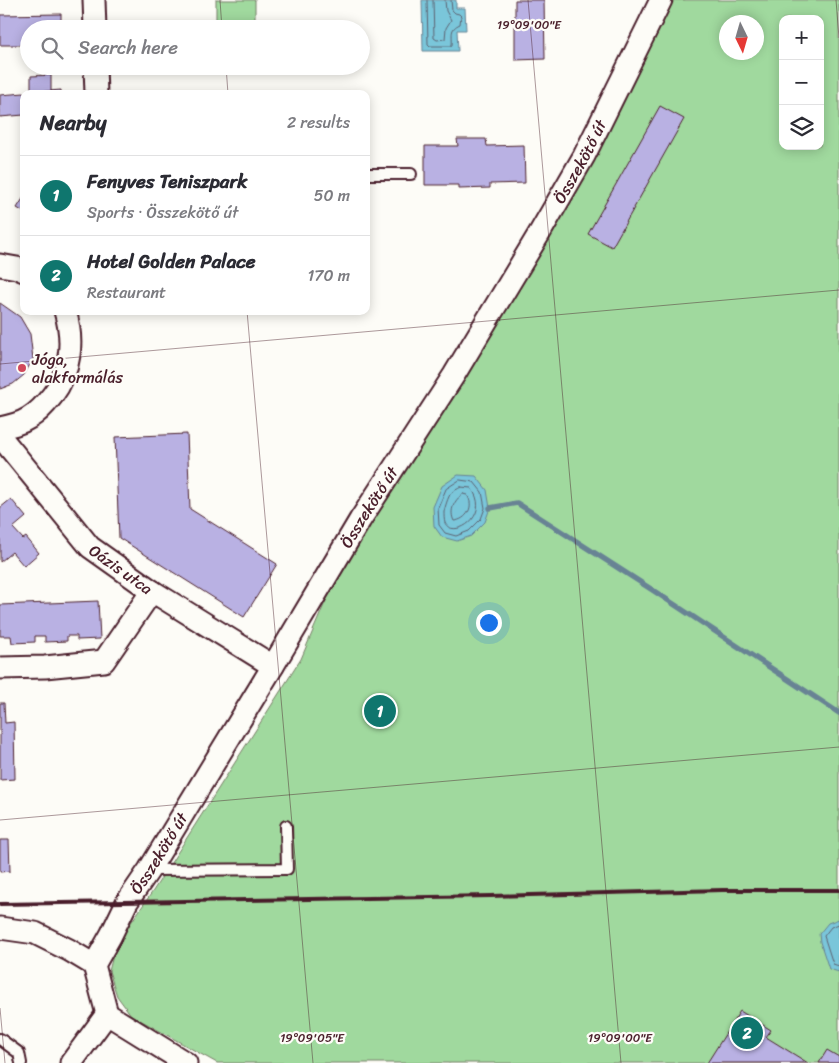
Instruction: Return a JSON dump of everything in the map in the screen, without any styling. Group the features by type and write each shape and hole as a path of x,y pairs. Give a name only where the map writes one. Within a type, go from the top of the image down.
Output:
{"street":[{"path":"94,0 94,20"},
{"name":"Összekötő út","path":"94,965 128,902 360,520 454,375 548,218 584,156 662,0"},
{"path":"95,75 96,90"},
{"path":"0,265 20,269"},
{"path":"0,428 30,418 43,408 64,377 70,351 70,335 66,315"},
{"name":"Oázis utca","path":"0,436 90,547 152,592 273,666"},
{"path":"0,668 45,667 104,661 152,592"},
{"path":"0,928 35,933 94,965 106,1014 186,1063"},
{"path":"71,1063 106,1014"}],"lane":[{"path":"370,174 410,174"},
{"path":"149,870 287,869 286,826"},
{"path":"0,1039 18,1053 21,1063"}],"green space":[{"path":"216,0 255,0 255,20 216,20"},
{"path":"661,0 839,0 839,1063 217,1063 131,1015 117,996 109,971 116,944 153,891 301,659 360,520 454,375"}],"water":[{"path":"422,0 456,0 456,8 465,8 466,30 457,30 458,51 423,51"},
{"path":"458,475 476,476 487,490 490,508 485,522 471,536 457,541 442,537 434,526 433,507 442,486"},
{"path":"839,919 839,972 829,969 819,934 828,923"}],"building":[{"path":"515,0 544,0 545,59 515,60"},
{"path":"61,14 61,20 20,20 20,45 0,45 0,15"},
{"path":"51,75 51,90 31,90 31,76"},
{"path":"20,93 20,115 0,117 0,95"},
{"path":"660,106 684,119 612,247 588,234"},
{"path":"457,139 486,139 487,146 524,145 525,183 490,184 490,188 459,189 459,185 425,185 425,146 458,146"},
{"path":"0,303 20,317 30,334 33,359 24,375 13,384 0,389"},
{"path":"187,434 190,509 277,564 244,617 119,538 115,437"},
{"path":"11,499 26,517 13,528 23,539 26,537 39,553 24,566 12,552 0,562 0,508"},
{"path":"98,601 100,639 77,640 77,636 67,636 67,641 45,642 45,636 35,636 35,642 12,643 11,636 0,636 0,605"},
{"path":"0,703 4,703 5,723 14,722 15,779 0,780"},
{"path":"0,840 9,840 10,871 0,872"},
{"path":"740,1011 771,1030 766,1037 808,1063 707,1063"},
{"path":"827,1050 839,1057 839,1063 819,1063"}],"waterway":[{"path":"490,508 517,503 839,713"}],"railway":[{"path":"0,904 491,896 722,890 839,890"}],"place":[{"name":"Jóga, alakformálás","path":"22,368"},
{"name":"Fenyves Teniszpark","path":"380,711"},
{"name":"Hotel Golden Palace","path":"747,1033"}]}
